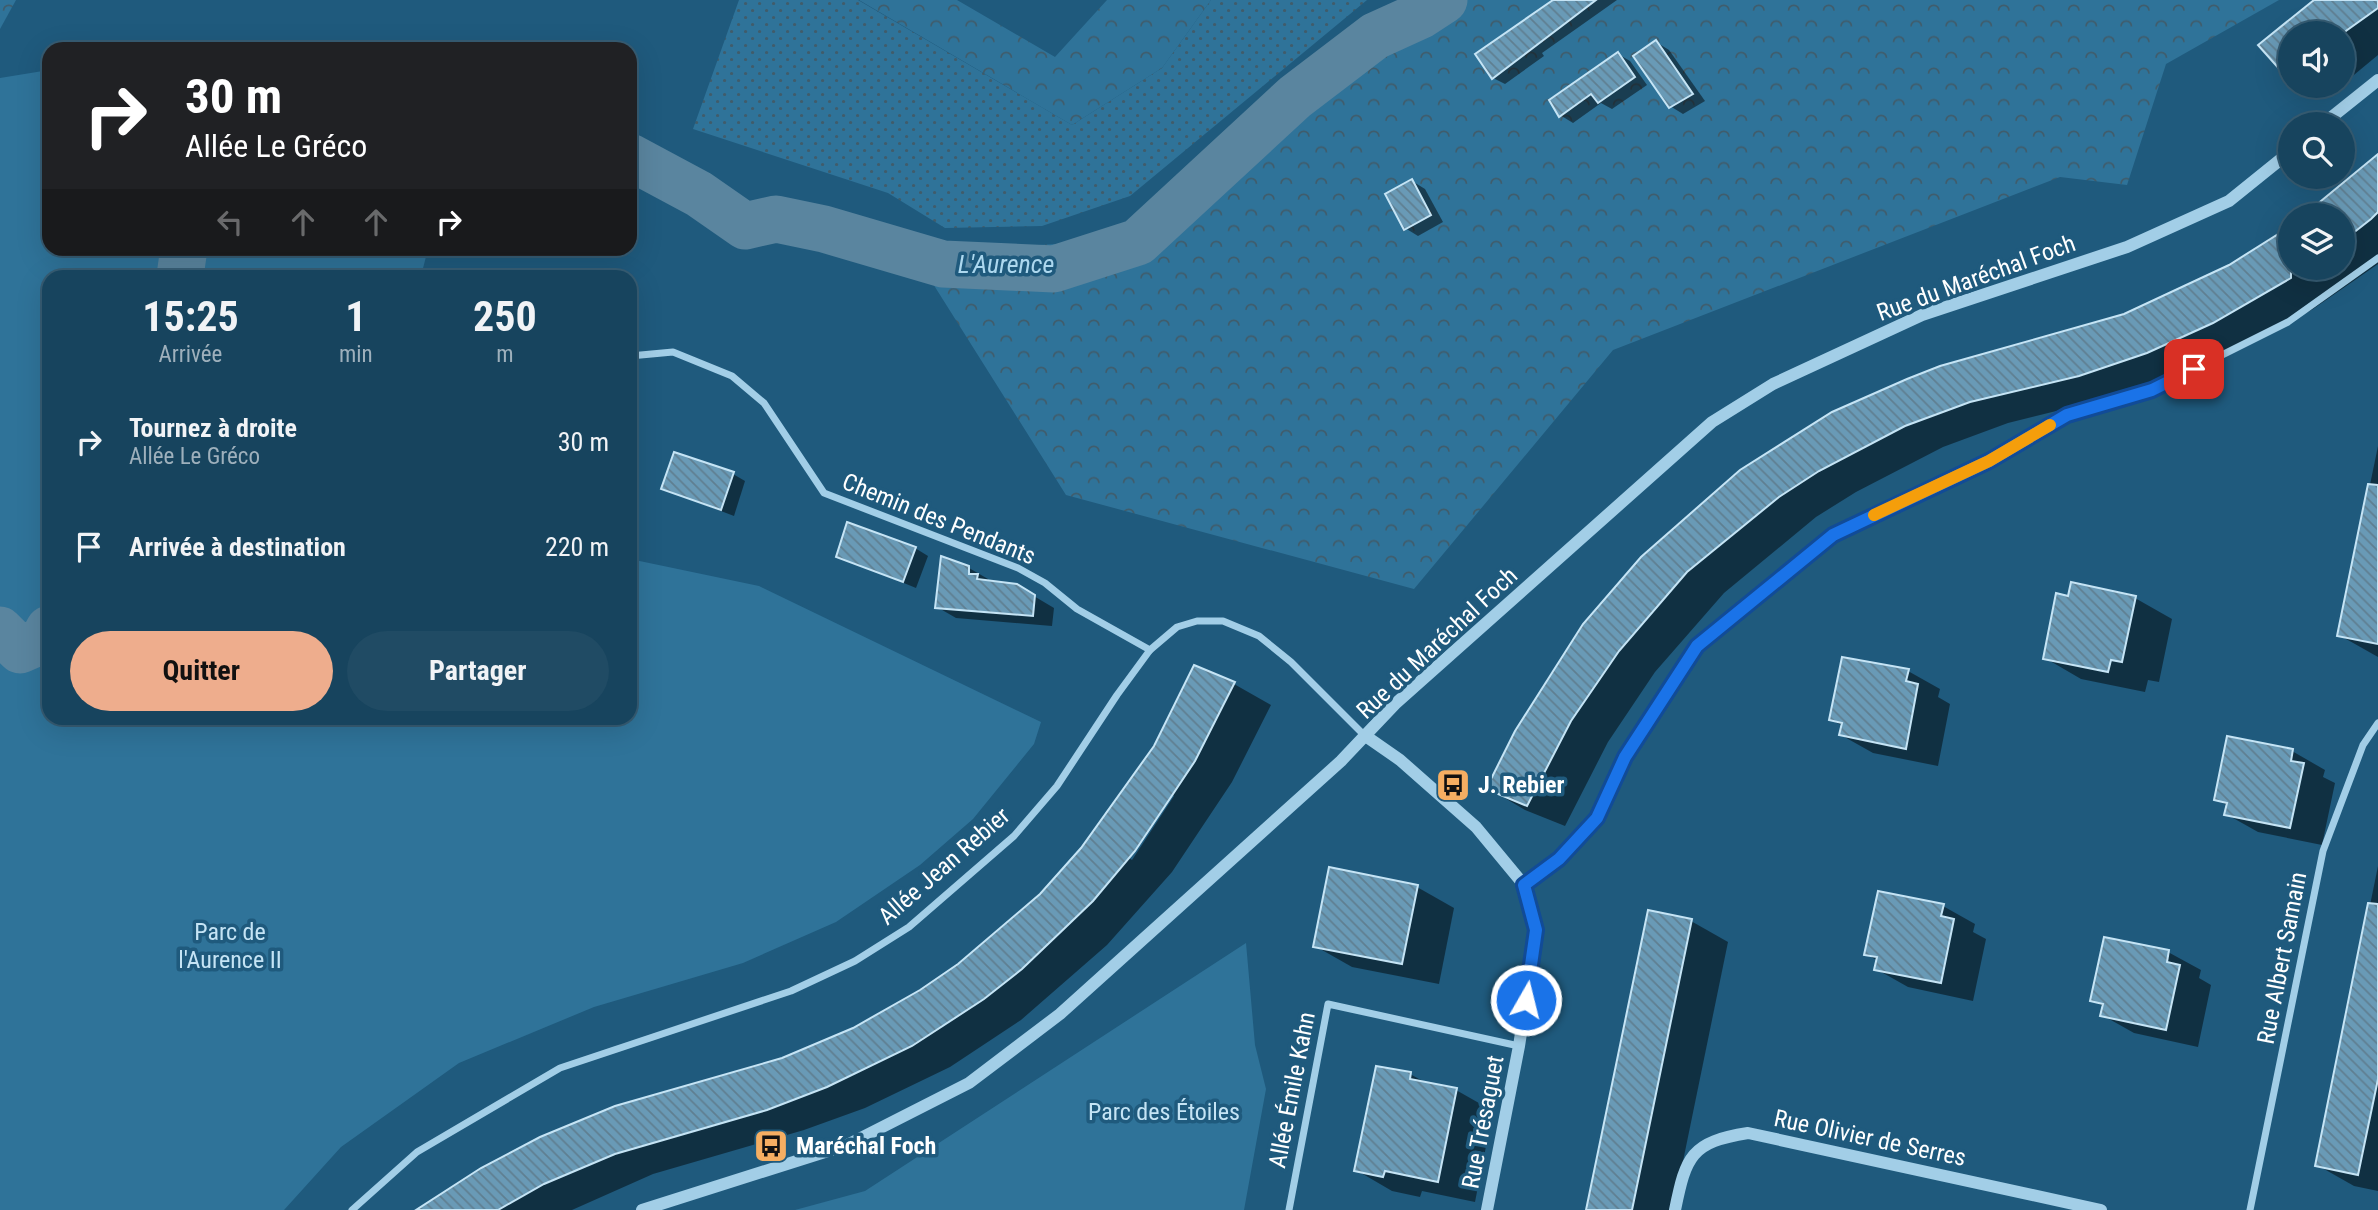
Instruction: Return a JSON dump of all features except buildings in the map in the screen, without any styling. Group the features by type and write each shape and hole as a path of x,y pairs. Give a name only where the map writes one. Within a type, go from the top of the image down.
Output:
{"street":[{"path":"2338,112 2378,80"},
{"name":"Rue du Maréchal Foch","path":"642,1210 827,1153 903,1119 969,1083 1060,1014 1367,737 1395,704 1713,422 1773,384 1922,315 2127,247 2229,201 2278,161"},
{"path":"1524,885 1559,859 1597,818 1625,757 1697,646 1833,535 1989,461 2067,415 2152,390 2288,323 2378,258"},
{"name":"Chemin des Pendants","path":"637,355 673,352 732,376 764,403 824,492 1018,568 1045,583 1077,609 1150,650"},
{"name":"Allée Jean Rebier","path":"352,1210 417,1152 560,1068 791,992 855,961 909,927 1022,826 1057,786 1150,650 1177,627 1197,621 1223,621 1241,626 1259,636 1291,662 1367,737"},
{"name":"Rue Albert Samain","path":"2250,1210 2323,851 2363,745 2378,723"},
{"name":"Rue Trésaguet","path":"1367,737 1400,760 1411,773 1476,827 1524,885 1536,930 1519,1046 1487,1210"},
{"name":"Allée Émile Kahn","path":"1289,1210 1328,1004 1519,1046"},
{"name":"Rue Olivier de Serres","path":"1675,1210 1689,1158 1715,1138 1748,1133 2101,1210"}],"green space":[{"path":"0,0 16,0 0,29"},
{"path":"739,0 858,0 1072,125 1162,68 1211,0 1367,0 1130,196 1042,226 945,228 888,193 693,129"},
{"path":"859,0 957,0 1055,57 1107,0 1211,0 1162,68 1072,125"},
{"path":"1401,0 2279,0 2166,64 2127,185 2060,177 1613,350 1414,589 1066,495 913,252 1075,243 1141,219"},
{"name":"Parc de l'Aurence II","path":"42,71 42,256 426,256 423,270 42,270 42,725 637,725 637,560 759,586 1041,722 1034,744 973,819 920,865 836,922 743,963 594,1007 459,1063 341,1147 284,1210 0,1210 0,78"},
{"name":"Parc des Étoiles","path":"1246,943 1255,1045 1266,1089 1244,1210 795,1210 865,1191"}],"waterway":[{"name":"L'Aurence","path":"637,161 699,194 745,226 776,219 824,229 943,264 1054,269 1138,242 1295,97 1375,36 1421,15 1444,0"},
{"name":"L'Aurence","path":"181,270 183,256"},
{"name":"L'Aurence","path":"0,630 20,650 42,640"}],"slow traffic":[{"path":"1874,515 1989,461 2050,425"}],"place":[{"name":"J. Rebier","path":"1453,785"},
{"name":"Maréchal Foch","path":"771,1146"}],"route":[{"path":"1526,1000 1536,930 1524,885 1559,859 1597,818 1625,757 1697,646 1833,535 1989,461 2067,415 2152,390 2194,369"}]}
